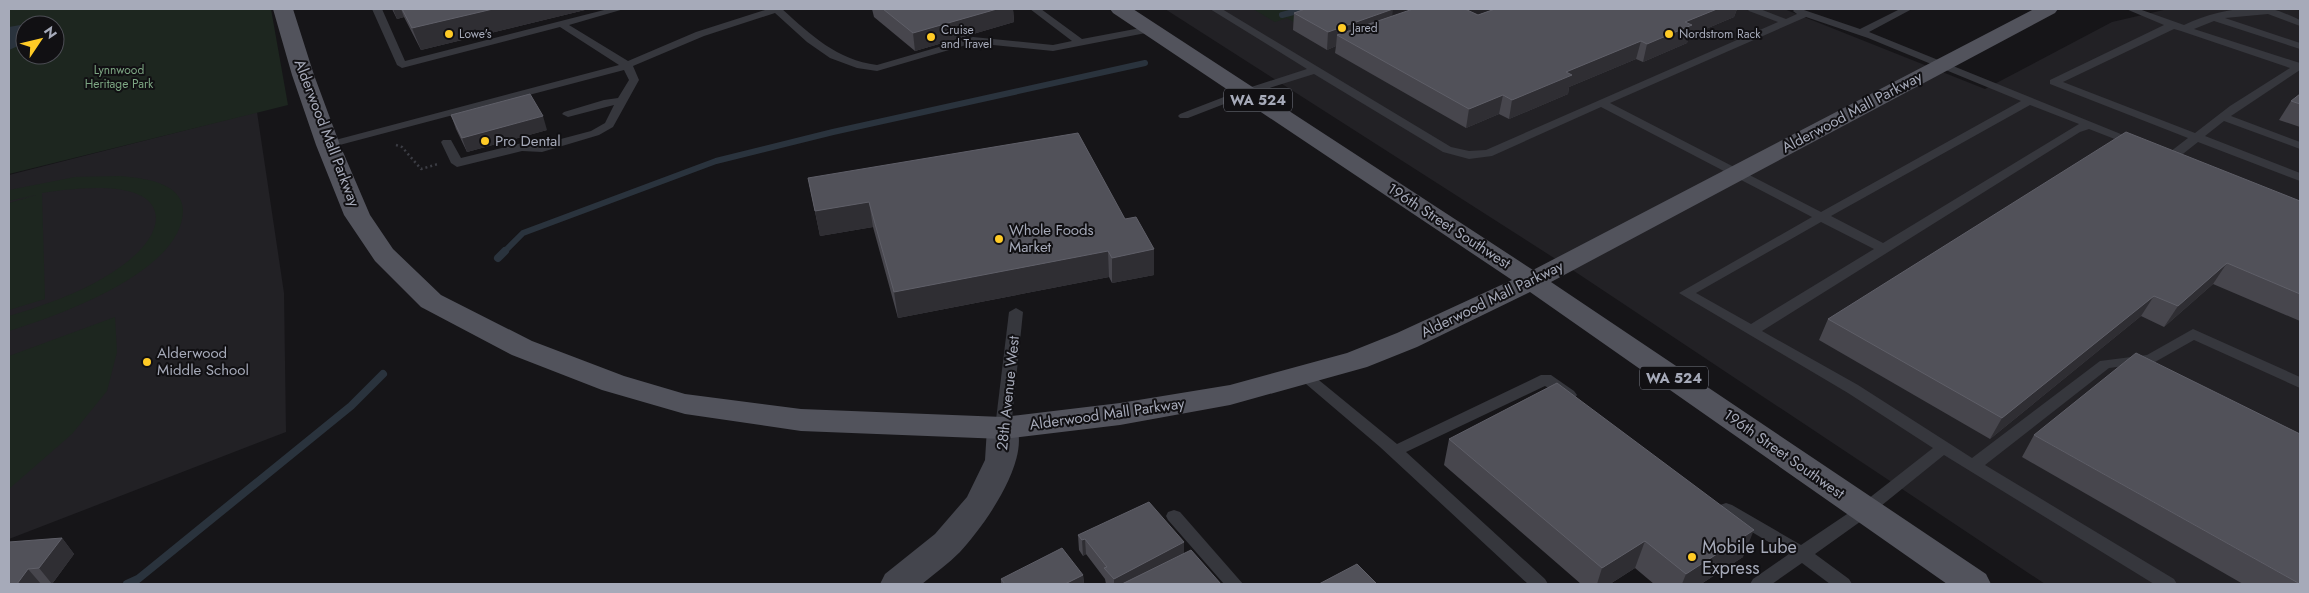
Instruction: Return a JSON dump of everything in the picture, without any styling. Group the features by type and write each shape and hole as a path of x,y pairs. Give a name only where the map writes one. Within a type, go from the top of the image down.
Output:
{"main road":[{"name":"Alderwood Mall Parkway","path":"283,9 303,75 328,145 358,215 384,255 431,301 522,348 614,384 685,404 801,420 1003,428 1120,414 1230,395 1357,360 1377,352 1532,281 2048,9"},
{"name":"196th Street Southwest","path":"1126,10 1150,29 1532,281 1973,584"}],"street":[{"name":"28th Avenue West","path":"898,584 947,543 980,504 1001,460 1003,428"}],"lane":[{"path":"377,9 402,65 619,9"},
{"path":"328,145 615,70 700,34 777,9 828,54 867,67 877,68 973,40 999,41 1041,48 1082,44 1150,29"},
{"path":"1035,9 1082,44"},
{"path":"1215,9 1448,150 1470,155 1488,153 1805,14"},
{"path":"1752,9 1786,22"},
{"path":"1793,9 1861,32 1943,64 2143,147"},
{"path":"1861,32 1907,9"},
{"path":"2131,9 2300,67"},
{"path":"2185,29 2194,23 2214,18 2265,11 2300,23"},
{"path":"2214,18 2300,46"},
{"path":"447,142 457,163 514,148 542,148 596,133 609,125 634,80 627,65 561,24"},
{"path":"2173,25 2054,82 2300,177"},
{"path":"2170,158 2234,108 2300,67"},
{"path":"1184,116 1246,92 1316,70"},
{"path":"568,114 604,103 623,101"},
{"path":"2030,101 1686,293 1853,389 1973,466 2168,584"},
{"path":"1601,103 1884,249"},
{"path":"2224,117 2300,146"},
{"path":"1751,331 2087,125"},
{"name":"28th Avenue West","path":"1003,428 1016,312"},
{"path":"1973,466 2105,364 2150,359 2193,334 2300,383"},
{"path":"1304,375 1395,451 1539,584"},
{"path":"1395,451 1546,379 1585,407"},
{"path":"1759,584 1865,510 1944,447"},
{"path":"1712,499 1735,516 1802,554 1843,584"},
{"path":"1174,516 1234,584"}],"path":[{"path":"391,144 402,147 421,169 454,158"}],"shaded area":[{"path":"1165,9 1784,9 1985,89 2112,22 2168,9 2300,9 2300,584 2045,584 1565,265"},
{"path":"15,26 15,47 9,50 9,27"},
{"name":"Alderwood Middle School","path":"257,112 284,293 286,432 9,539 9,175"}],"green space":[{"name":"Lynnwood Heritage Park","path":"9,9 271,9 288,105 9,174"},
{"path":"1253,9 1346,9 1299,25 1287,18 1275,22"},
{"path":"121,176 159,183 176,193 181,201 183,210 177,232 163,253 141,272 114,288 56,314 9,331 9,316 75,292 122,266 146,243 152,234 156,219 152,205 142,196 127,191 109,188 89,188 42,193 45,299 9,310 9,203 36,195 9,201 9,190 75,177"},
{"path":"115,317 117,352 107,391 72,434 9,489 9,356"}],"building":[{"path":"402,9 493,9 412,28"},
{"path":"883,9 997,9 913,33"},
{"path":"1305,9 1393,9 1328,32 1294,13"},
{"path":"1413,9 1465,9 1478,15 1495,9 1717,9 1685,22 1692,25 1647,44 1641,41 1566,72 1572,75 1512,100 1503,95 1469,109 1337,35"},
{"path":"530,94 543,116 462,138 451,115"},
{"path":"2300,94 2300,104 2291,101"},
{"path":"2126,132 2300,201 2300,294 2227,263 2178,306 2154,296 2002,418 1828,319"},
{"name":"Whole Foods Market","path":"1078,133 1125,219 1136,217 1154,249 1112,258 1108,251 894,292 869,202 815,211 808,178"},
{"path":"2136,353 2300,434 2300,584 2034,435"},
{"path":"1557,383 1754,530 1686,574 1645,541 1602,568 1449,439"},
{"path":"1149,502 1184,542 1114,579 1104,568 1107,567 1085,539 1082,540 1078,535"},
{"path":"62,538 39,568 28,569 17,584 9,584 9,542"},
{"path":"1062,548 1083,575 1065,584 1005,584 1001,579"},
{"path":"1191,550 1221,584 1122,584"},
{"path":"1357,564 1377,584 1319,584"}],"waterway":[{"path":"1282,15 1305,9"},
{"path":"498,258 523,233 716,161 833,132 1145,63"},
{"path":"127,584 138,579 351,406 383,374"}],"place":[{"name":"Jared","path":"1342,28"},
{"name":"Lowe's","path":"449,34"},
{"name":"Nordstrom Rack","path":"1669,34"},
{"name":"Cruise and Travel","path":"931,37"},
{"name":"Pro Dental","path":"485,141"},
{"name":"Whole Foods Market","path":"999,239"},
{"name":"Alderwood Middle School","path":"147,362"},
{"name":"Mobile Lube Express","path":"1692,557"}]}
